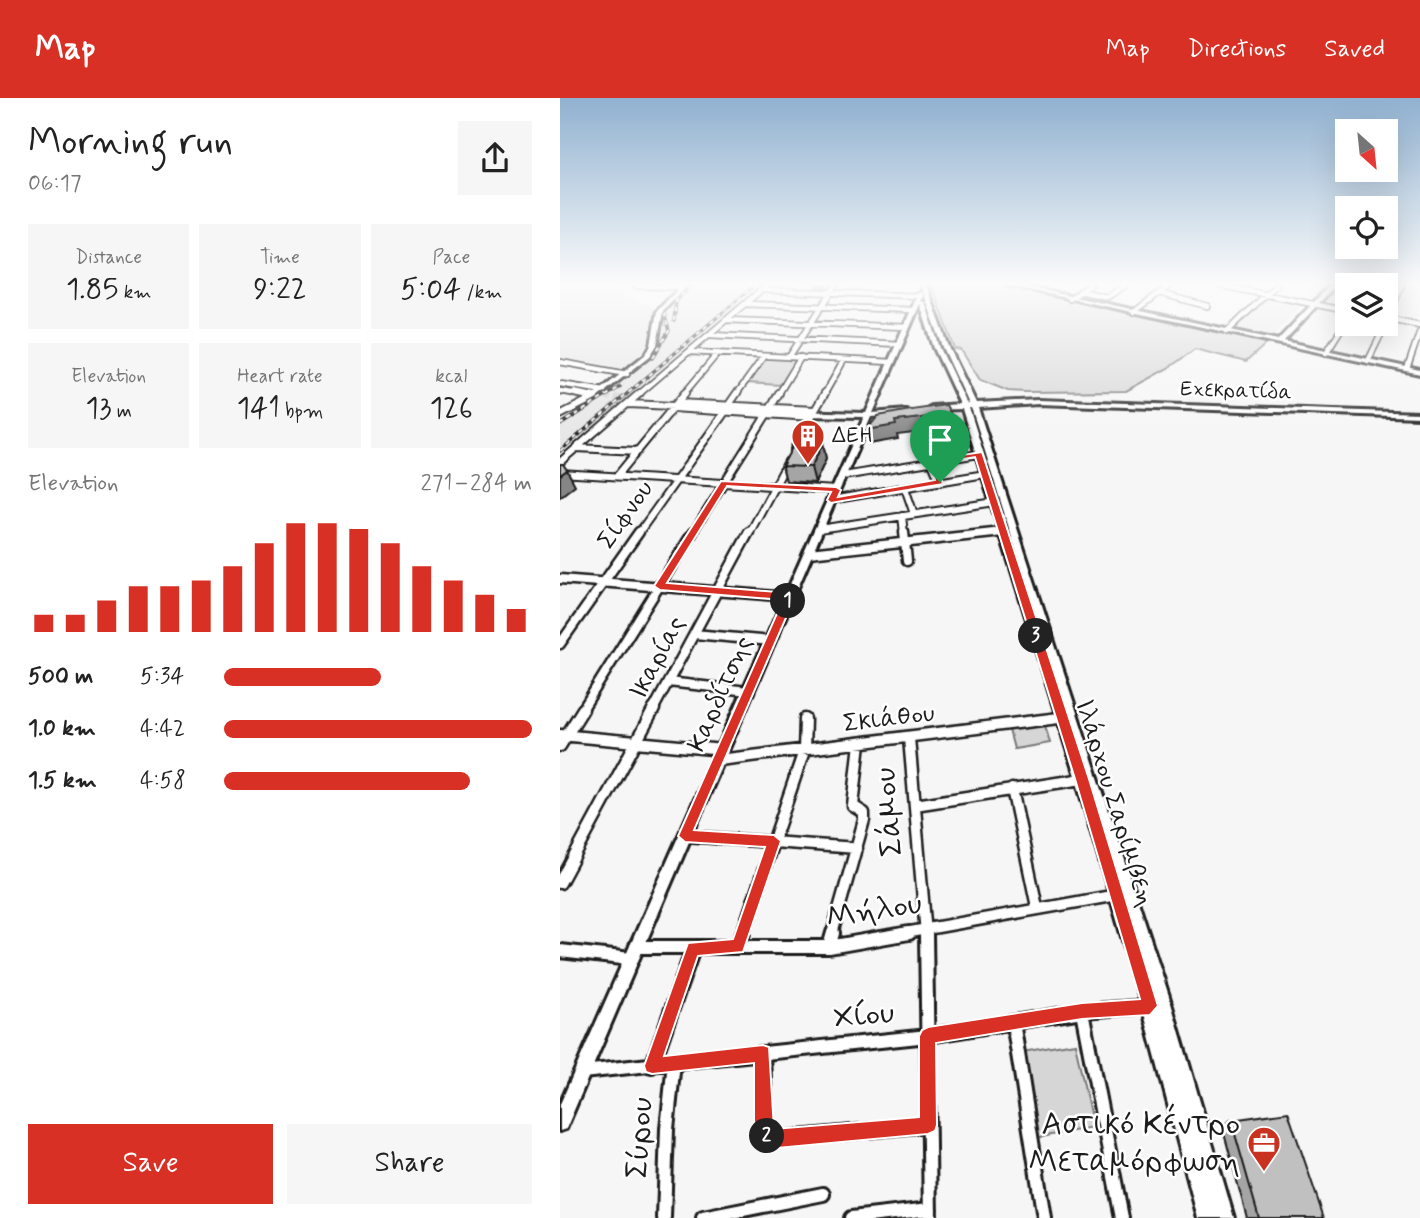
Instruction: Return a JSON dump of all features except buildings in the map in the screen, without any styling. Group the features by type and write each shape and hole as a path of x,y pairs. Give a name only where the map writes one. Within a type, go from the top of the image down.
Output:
{"main road":[{"path":"595,397 650,353 654,337"},
{"name":"Καρδίτσης","path":"560,1123 903,337"},
{"path":"933,337 970,406"},
{"path":"943,337 970,406"},
{"path":"1253,337 1420,372"},
{"path":"1276,342 1280,337"},
{"name":"Εχεκρατίδα","path":"869,417 970,406 1050,403 1420,415"},
{"name":"Εχεκρατίδα","path":"676,406 869,417 915,415"},
{"name":"Εχεκρατίδα","path":"925,413 970,406"},
{"name":"Ιλάρχου Σαρίμβεη","path":"970,406 985,474 1069,717 1082,779 1150,1006 1207,1218"},
{"name":"Ιλάρχου Σαρίμβεη","path":"970,406 1161,996 1225,1218"}],"street":[{"path":"560,462 707,337"},
{"path":"751,337 900,344"},
{"path":"789,357 803,337"},
{"path":"1326,353 1336,337"},
{"path":"1368,361 1379,337"},
{"path":"1407,369 1418,337"},
{"path":"690,352 892,362"},
{"path":"617,476 718,353"},
{"name":"Σίφνου","path":"560,644 764,356"},
{"path":"560,746 563,735 660,586 802,358"},
{"name":"Ικαρίας","path":"560,883 844,360"},
{"path":"560,362 627,374"},
{"path":"560,384 604,391"},
{"path":"560,391 595,397"},
{"path":"560,415 595,397"},
{"path":"628,404 813,414"},
{"path":"577,447 638,451"},
{"path":"843,476 979,454"},
{"path":"932,461 940,482"},
{"path":"560,473 836,490"},
{"path":"831,500 985,474"},
{"path":"905,488 914,514"},
{"path":"819,529 995,502"},
{"path":"902,516 907,561"},
{"path":"808,553 1005,532"},
{"path":"560,579 790,597"},
{"path":"694,634 771,641"},
{"path":"668,682 748,691"},
{"name":"Σκιάθου","path":"563,735 636,741 721,755 804,751 1069,717"},
{"path":"738,947 804,751 804,719"},
{"name":"Σάμου","path":"909,738 926,929 930,1214"},
{"path":"829,947 864,813 853,806 860,743"},
{"path":"915,805 1082,779"},
{"path":"1012,789 1037,907"},
{"path":"685,836 857,848"},
{"name":"Μήλου","path":"560,951 634,953 738,947 829,947 1037,907 1117,895"},
{"path":"652,1066 693,949"},
{"name":"Χίου","path":"582,1072 928,1036 1082,1011 1150,1006"},
{"path":"1082,1011 1122,1218"},
{"path":"1013,1022 1044,1218"},
{"path":"763,1053 766,1136 777,1139 928,1125"},
{"name":"Σύρου","path":"664,1218 667,1129 674,1062"},
{"path":"703,1218 823,1194"},
{"path":"851,1218 930,1214"}],"shaded area":[{"path":"560,337 650,337 643,357 618,370 560,361"},
{"path":"659,337 700,337 624,404 560,455 560,425 599,400 649,358 657,347"},
{"path":"951,337 1246,337 1268,342 1246,362 1195,349 1170,367 1126,391 1008,391 980,380 961,350 955,349"},
{"path":"767,357 799,359 782,385 747,383"},
{"path":"1045,725 1050,743 1014,749 1009,730"},
{"path":"1075,1043 1093,1127 1036,1138 1022,1052"}],"tunnel":[{"path":"560,387 601,395"},
{"path":"592,393 640,403"}],"railway":[{"path":"653,357 665,337"},
{"path":"560,451 694,337"},
{"path":"560,425 620,387"}],"place":[{"name":"ΔΕΗ","path":"808,466"},
{"name":"Αστικό Κέντρο Μεταμόρφωση","path":"1264,1173"}],"route":[{"path":"979,454 1082,779 1150,1006 1082,1011 928,1036 928,1125 777,1139 766,1136 763,1053 652,1066 693,949 738,947 774,841 685,836 790,597 660,586 724,483 836,490 831,500 940,482 932,461 979,454"}]}
